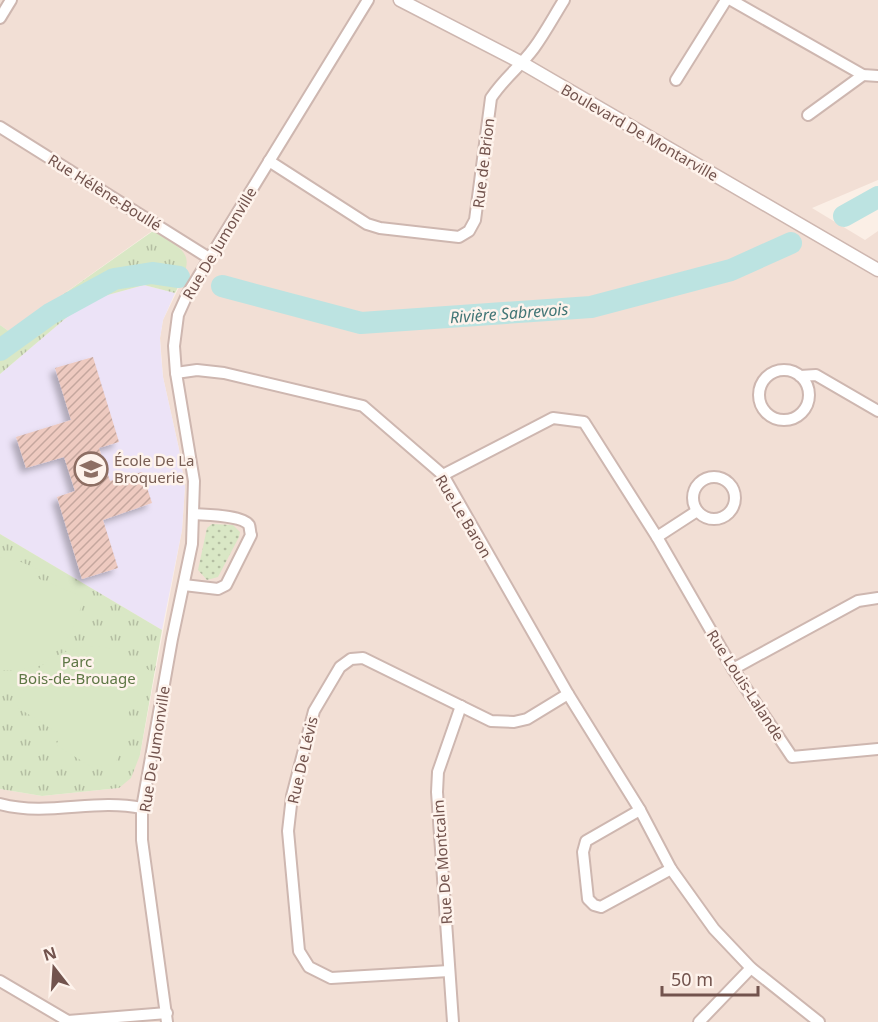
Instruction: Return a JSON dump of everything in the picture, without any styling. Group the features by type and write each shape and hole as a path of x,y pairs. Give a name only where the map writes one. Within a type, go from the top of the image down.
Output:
{"street":[{"path":"0,18 11,0"},
{"name":"Rue De Jumonville","path":"167,1017 142,840 142,808 192,544 194,481 176,373 174,346 178,315 209,258 368,0"},
{"name":"Boulevard De Montarville","path":"400,0 522,63 878,270"},
{"path":"522,63 536,46 564,0"},
{"path":"676,80 726,0"},
{"path":"731,0 863,75 878,76"},
{"name":"Rue de Brion","path":"269,161 367,224 380,228 459,237 469,231 475,220 491,98 501,81 522,63"},
{"path":"808,115 863,75"},
{"name":"Rue Hélène-Boullé","path":"0,127 209,258"},
{"name":"Rue Le Baron","path":"176,373 197,370 224,373 363,406 442,475 568,694 640,810 671,869 714,929 751,968 819,1022"},
{"path":"801,376 806,383 808,399 801,413 794,418 778,419 765,411 759,396 760,387 770,374 786,370 801,376 816,375 878,411"},
{"name":"Rue Louis-Lalande","path":"442,475 553,418 584,422 657,537 733,669 792,757 878,749"},
{"path":"715,476 733,486 736,500 730,513 717,519 709,519 697,511 693,498 694,491 702,480 715,476"},
{"path":"657,537 697,511"},
{"path":"184,585 218,589 226,585 251,535 249,526 244,520 194,514"},
{"path":"733,669 858,601 878,597"},
{"name":"Rue De Lévis","path":"449,971 331,978 309,967 299,951 288,831 292,796 314,711 340,667 351,659 363,658 491,722 514,722 527,719 568,694"},
{"name":"Rue De Montcalm","path":"453,1022 437,792 438,772 461,706"},
{"path":"0,804 17,808 49,810 111,804 142,808"},
{"path":"640,810 586,841 583,852 588,899 594,905 601,907 671,869"},
{"path":"699,1022 751,968"},
{"path":"0,981 68,1021 167,1017"}],"shaded area":[{"path":"0,0 878,0 878,180 812,208 865,240 878,231 878,1022 0,1022 0,789 42,796 119,788 140,755 182,530 185,487 163,377 160,338 163,320 185,275 152,231 10,332 0,325"},
{"name":"École De La Broquerie","path":"144,285 175,293 163,320 160,338 163,377 185,487 182,530 162,630 0,534 0,374 86,301"}],"green space":[{"path":"153,231 181,249 185,255 186,269 175,293 144,285 86,301 0,374 0,325 10,332"},
{"path":"212,524 233,525 240,532 218,577 207,580 198,570 207,528"},
{"name":"Parc Bois-de-Brouage","path":"0,534 162,630 140,755 131,778 119,788 42,796 0,789"},
{"path":"0,557 40,570 37,578 83,597 74,627 66,640 57,651 32,667 0,670"},
{"path":"87,646 121,652 150,671 126,718 136,724 115,763 95,769 56,745 61,735 17,707 28,683 42,665 62,653"}],"building":[{"path":"93,357 119,442 99,448 110,481 142,472 152,503 103,520 118,568 82,579 57,497 75,491 64,457 26,468 16,437 71,420 55,368"}],"waterway":[{"name":"Rivière Sabrevois","path":"844,216 878,197"},
{"name":"Rivière Sabrevois","path":"222,286 361,323 591,307 731,270 791,243"},
{"name":"Rivière Sabrevois","path":"0,350 50,314 114,279 152,273 179,277"}],"place":[{"name":"École De La Broquerie","path":"91,469"}]}
